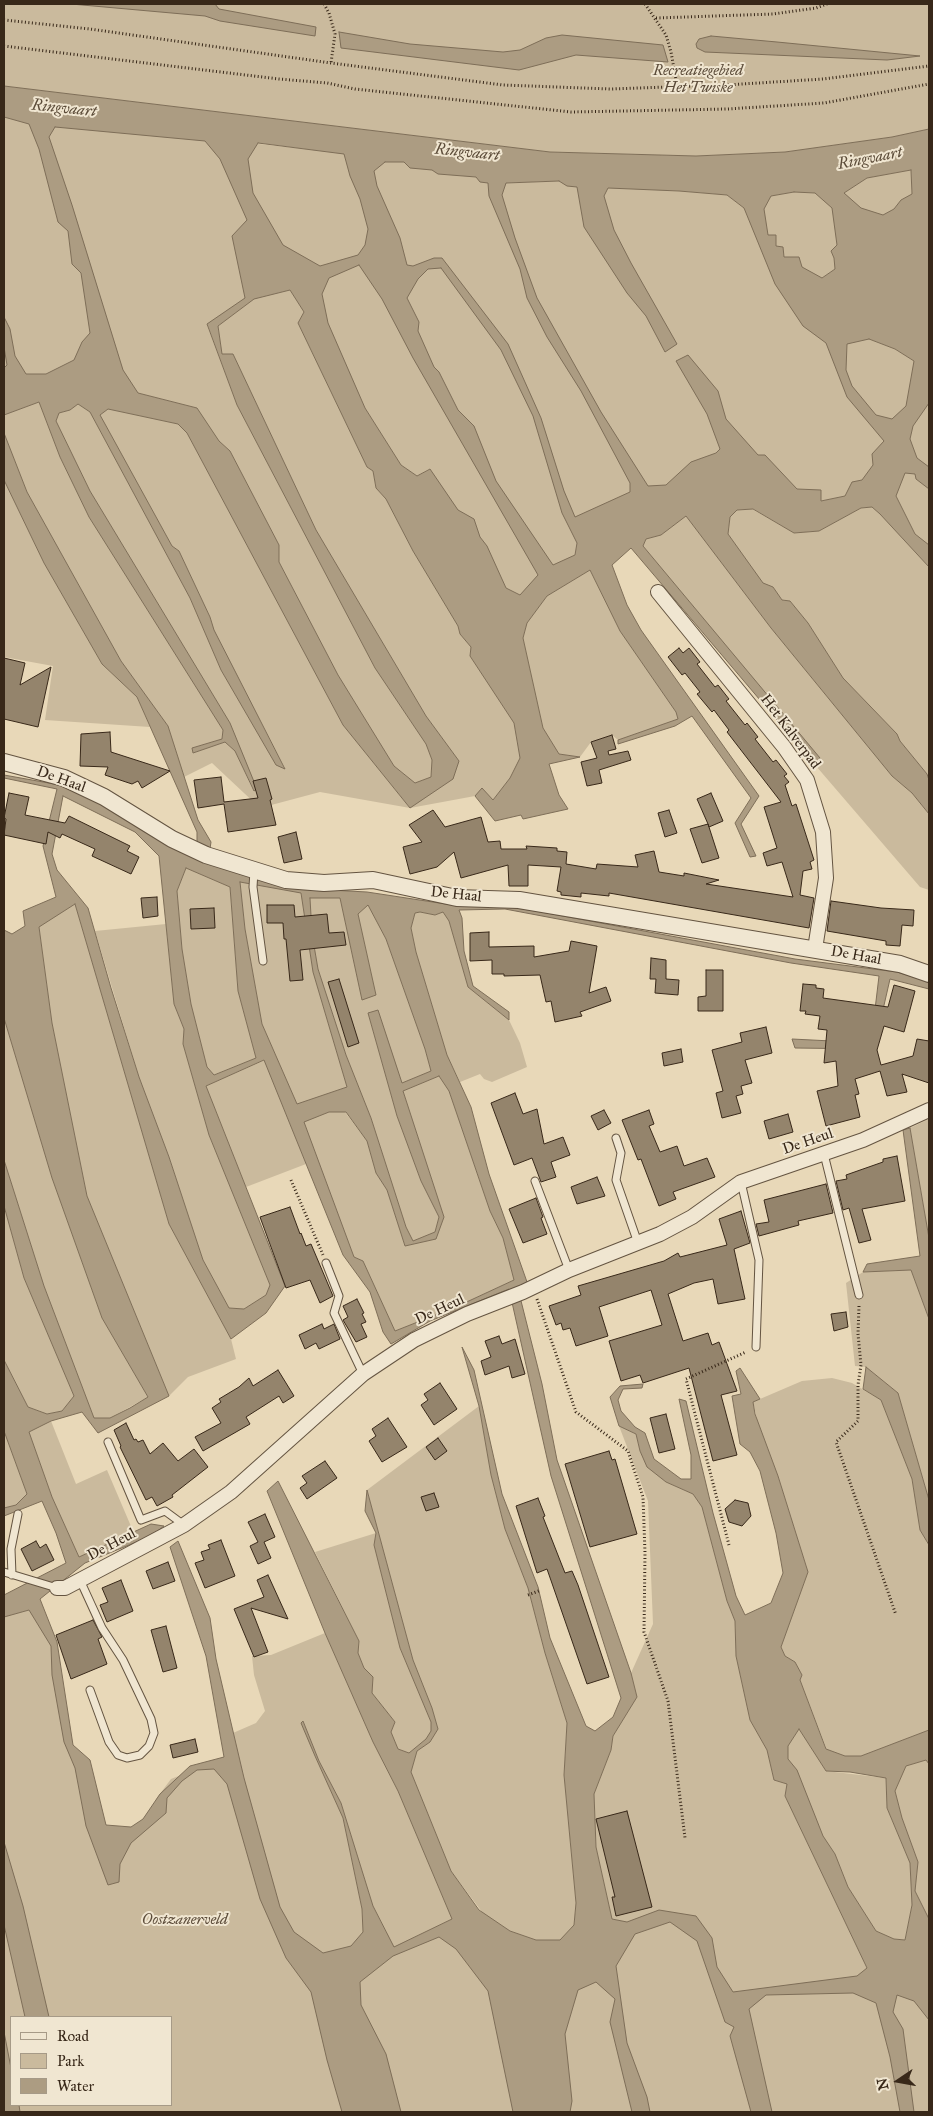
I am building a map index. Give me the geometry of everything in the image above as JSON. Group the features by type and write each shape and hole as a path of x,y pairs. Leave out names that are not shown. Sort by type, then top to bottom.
{"street":[{"name":"Het Kalverpad","path":"658,592 784,747 806,780 823,832 826,878 815,949"},
{"name":"De Haal","path":"4,762 64,778 104,796 172,839 206,855 253,872 286,880 324,883 373,880 457,898 519,900 900,964 929,974"},
{"name":"De Heul","path":"57,1588 65,1588 184,1525 231,1492 363,1374 414,1340 467,1314 528,1290 569,1270 660,1234 692,1217 741,1182 863,1140 929,1110"}],"lane":[{"path":"253,872 252,887 264,961"},
{"path":"616,1138 621,1153 616,1180 638,1243"},
{"path":"824,1154 859,1295"},
{"path":"535,1181 569,1270"},
{"path":"741,1182 759,1260 756,1348"},
{"path":"326,1262 339,1296 334,1313 363,1374"},
{"path":"108,1442 141,1520 164,1511 184,1525"},
{"path":"12,1575 11,1549 18,1514"},
{"name":"De Heul","path":"4,1572 57,1588"},
{"path":"80,1580 102,1628 123,1660 151,1719 154,1733 149,1746 140,1755 127,1758 118,1755 109,1742 90,1690"}],"path":[{"path":"324,4 329,13 335,34 331,63"},
{"path":"645,4 666,35 677,85"},
{"path":"656,18 773,14 816,8 827,4"},
{"path":"4,20 90,29 331,63 503,84 610,88 726,85 823,79 929,66"},
{"path":"4,46 327,83 355,89 571,112 727,109 824,103 929,84"},
{"path":"291,1180 326,1262"},
{"path":"528,1290 576,1412 628,1451 643,1497 646,1553 644,1632 668,1701 685,1838"},
{"path":"859,1295 858,1334 861,1365 858,1385 858,1421 836,1442 896,1615"},
{"path":"729,1545 686,1379 756,1348"},
{"path":"528,1595 541,1590"}],"green space":[{"name":"Recreatiegebied Het Twiske","path":"4,4 929,4 929,129 892,137 785,152 696,156 550,152 4,86"},
{"path":"4,117 344,153 404,162 506,183 559,181 727,195 744,208 771,196 794,192 844,193 867,178 911,170 912,195 837,246 835,269 822,278 869,339 895,349 929,368 929,549 915,534 896,496 845,496 821,501 716,453 577,543 575,555 520,595 506,588 429,469 417,476 401,465 365,408 283,246 255,298 290,290 304,312 298,323 367,467 373,471 376,488 386,499 413,551 458,626 460,634 471,647 470,656 514,723 521,758 510,778 493,800 482,789 475,796 410,808 459,761 426,716 316,530 233,354 222,355 218,326 250,302 207,325 237,405 375,668 426,744 432,760 431,777 415,783 394,766 338,675 279,562 279,545 230,451 219,441 197,408 138,393 74,360 46,374 4,379"},
{"path":"39,402 60,457 89,517 223,730 222,739 192,748 193,753 225,742 235,751 253,790 230,723 90,491 56,421 59,413 70,410 78,404 90,412 190,598 221,670 276,765 285,768 213,630 210,617 179,551 172,546 100,415 108,409 178,424 187,433 343,725 410,808 320,792 260,808 212,763 184,777 168,726 121,661 27,492 4,433 4,415"},
{"path":"4,480 44,563 102,664 137,697 150,727 45,720 53,666 4,657"},
{"path":"872,507 880,513 929,567 929,780 927,774 900,741 897,734 843,678 808,623 790,601 782,600 773,587 763,584 728,534 730,517 737,510 752,509 794,533 819,531 861,508"},
{"path":"686,516 771,628 892,776 912,793 929,814 929,890 920,887 816,766 819,758 643,546 646,539 661,535"},
{"path":"590,570 620,631 676,712 678,719 618,740 612,735 591,742 580,757 559,754 543,728 523,638 527,623 547,596"},
{"path":"186,868 230,887 238,991 256,1058 213,1075 207,1067 191,1004 182,949 177,891"},
{"path":"240,882 301,892 313,972 347,1087 297,1105 262,1024 245,929"},
{"path":"310,897 340,898 362,999 376,995 358,914 368,904 386,939 425,1049 431,1071 402,1083 390,1053 368,1013 397,1116 421,1181 439,1217 435,1232 413,1242 406,1227 371,1118 346,1055 318,969 312,934"},
{"path":"75,904 169,1224 231,1339 236,1359 188,1377 169,1396 87,1196 52,1023 39,926"},
{"path":"443,912 449,921 468,987 509,1020 520,1043 527,1067 492,1082 484,1079 480,1074 460,1082 447,1055 416,952 411,928 415,913 435,915"},
{"path":"166,924 174,1004 184,1029 183,1044 209,1135 270,1285 266,1295 244,1309 229,1308 203,1260 169,1157 139,1077 95,931"},
{"path":"4,1018 52,1178 102,1318 148,1397 110,1418 94,1418 44,1286 4,1160"},
{"path":"265,1060 306,1164 246,1187 206,1086"},
{"path":"439,1076 449,1091 490,1211 503,1238 514,1280 458,1306 395,1331 363,1261 354,1257 303,1121 329,1112 345,1112 367,1141 376,1173 387,1190 405,1246 435,1239 444,1217 403,1091"},
{"path":"929,1119 929,1238 910,1128"},
{"path":"4,1206 24,1278 74,1396 62,1411 47,1414 28,1407 4,1360"},
{"path":"911,1270 929,1319 929,1500 898,1393 866,1367 855,1366 846,1283 863,1272"},
{"path":"832,1378 852,1383 881,1400 912,1479 920,1530 929,1545 929,1730 861,1756 845,1756 827,1750 800,1680 802,1675 795,1662 785,1656 781,1646 808,1572 778,1476 758,1424 753,1402 802,1381"},
{"name":"Oostzanerveld","path":"479,1406 491,1475 505,1529 528,1588 545,1653 567,1723 564,1775 576,1904 574,1925 561,1940 536,1940 510,1931 484,1914 495,1927 541,1949 617,1920 612,1919 596,1847 594,1794 611,1750 613,1736 637,1697 631,1673 653,1624 648,1501 619,1426 636,1434 640,1451 666,1482 693,1494 702,1507 727,1601 735,1621 736,1656 750,1720 767,1750 774,1780 787,1784 785,1796 867,1968 929,1950 929,2112 4,2112 4,1617 29,1610 42,1619 52,1646 91,1834 132,1836 151,1815 156,1799 171,1779 211,1763 245,1784 233,1733 256,1723 265,1711 254,1675 252,1656 271,1655 325,1633 373,1742 398,1791 452,1919 397,1946 482,1912 451,1871 411,1772 417,1751 430,1742 438,1729 432,1708 413,1660 367,1490","holes":["303,1721 319,1761 341,1803 373,1906 387,1933 361,1935 363,1932 362,1909 343,1818 315,1756 302,1723"]},
{"path":"51,1421 76,1484 107,1470 133,1531 79,1557 52,1497 29,1432"},
{"path":"4,1431 27,1494 16,1505 4,1508"},
{"path":"376,1533 374,1545 400,1648 431,1722 431,1731 426,1739 409,1753 398,1749 391,1732 395,1722 372,1693 373,1677 364,1668 358,1653 359,1641 315,1552"},
{"path":"799,1729 826,1771 886,1778 887,1808 910,1863 912,1905 905,1940 894,1939 876,1931 848,1887 835,1854 823,1836 788,1759 788,1746"},
{"path":"926,1760 929,1764 929,1919 915,1891 918,1862 902,1818 895,1791 906,1766"}],"water":[{"path":"71,4 215,4 219,9 316,27 315,36 220,21 205,16"},
{"path":"339,32 410,44 503,52 520,50 546,38 562,35 663,45 668,62 576,55 519,70 341,48"},
{"path":"711,36 920,56 887,60 705,52 697,48 696,44 699,39"},
{"name":"Ringvaart","path":"4,86 550,152 696,156 785,152 892,137 929,129 929,403 913,426 910,439 917,458 929,467 929,489 916,479 915,474 905,473 896,496 915,534 929,545 929,567 872,507 861,508 819,531 794,533 753,509 737,510 730,517 728,534 763,583 773,587 782,600 790,601 808,623 843,678 897,734 900,741 927,774 929,780 929,814 912,793 892,776 771,628 686,516 661,535 646,539 643,546 820,758 816,766 631,548 612,565 627,605 641,630 759,796 741,824 756,856 750,857 735,823 751,798 692,716 675,726 618,744 618,740 678,719 676,712 620,631 590,570 547,596 527,623 523,638 543,728 559,754 580,757 549,764 559,795 568,809 523,819 521,815 495,821 475,796 482,788 493,800 510,778 520,758 514,723 470,656 471,647 460,634 458,626 413,551 386,499 376,488 373,471 367,467 298,323 304,312 290,290 254,299 218,326 222,354 233,354 316,530 426,716 459,761 453,779 410,808 343,725 187,433 178,424 108,409 100,415 172,546 179,551 210,617 214,630 285,769 276,765 221,670 190,598 90,412 78,404 70,410 59,413 56,421 90,491 230,723 257,789 254,791 235,751 225,742 193,753 192,748 222,739 223,730 89,517 60,457 39,402 4,415 4,368 7,365 4,347 4,317 10,329 15,356 26,374 46,374 74,360 82,342 90,333 81,273 72,264 68,231 58,222 39,149 29,124 4,117","holes":["55,127 205,141 220,159 247,220 232,236 245,298 207,324 237,405 375,668 426,744 432,760 431,777 415,783 394,766 338,675 279,562 279,545 230,451 219,441 197,408 138,393 123,370 49,137","258,143 344,154 350,176 360,199 368,229 365,245 358,255 320,266 283,245 253,193 248,159","385,162 404,162 410,168 432,170 438,174 476,177 480,182 488,183 489,196 520,269 527,298 547,337 581,391 630,483 630,492 575,517 564,491 541,418 508,344 442,258 434,258 413,266 407,265 400,238 377,186 374,171","911,170 912,194 901,200 894,209 883,215 861,208 844,193 867,178","559,181 567,186 577,187 584,227 627,293 646,316 665,352 677,344 614,230 604,196 608,188 727,195 744,208 775,284 803,326 826,343 847,397 884,441 872,454 873,465 862,480 852,482 845,496 821,501 821,490 797,489 765,455 758,455 726,419 718,391 688,355 676,361 707,414 720,449 716,453 691,462 666,485 648,486 601,412 537,298 515,238 502,195 506,183","794,192 815,193 832,208 837,245 831,251 835,269 822,278 802,267 799,257 784,257 783,247 776,246 776,235 768,235 764,209 771,196","359,265 382,299 413,358 538,575 520,595 506,588 487,546 480,537 474,519 458,510 430,469 417,476 401,465 365,408 328,323 322,294 329,278","441,268 501,350 533,416 562,513 577,543 575,555 553,565 496,481 474,426 458,410 439,372 434,367 418,331 419,322 407,298 418,279 428,269","869,339 895,349 914,361 906,406 892,419 876,415 852,386 846,370 847,344"]},
{"path":"4,433 27,492 121,661 168,726 198,820 211,842 208,862 292,888 367,892 459,906 495,905 536,911 795,959 897,972 929,982 929,989 890,979 874,1049 795,1048 792,1039 871,1043 879,976 791,963 505,909 459,910 462,918 464,951 473,986 509,1012 509,1020 468,987 449,921 443,912 435,915 415,913 411,928 416,952 447,1055 471,1107 489,1174 527,1282 518,1289 542,1384 557,1460 631,1673 637,1697 613,1736 611,1750 594,1794 596,1847 612,1919 627,1922 659,1910 696,1916 712,1938 717,1967 733,1992 857,1976 867,1968 785,1796 787,1784 774,1780 767,1750 750,1720 736,1656 735,1621 727,1601 702,1507 693,1494 666,1482 647,1467 640,1451 636,1434 619,1426 610,1397 620,1386 643,1384 642,1388 623,1389 618,1400 621,1411 635,1427 645,1433 654,1459 681,1479 691,1479 691,1455 679,1399 686,1401 713,1513 736,1596 745,1615 771,1603 783,1573 776,1533 760,1471 750,1452 740,1444 732,1396 741,1394 736,1371 740,1368 760,1399 753,1402 755,1414 778,1476 808,1572 781,1647 785,1656 795,1662 802,1675 800,1680 826,1749 845,1756 861,1756 929,1730 929,1764 926,1760 906,1766 895,1791 902,1818 918,1862 915,1891 929,1919 929,2020 914,2001 897,1995 893,2012 903,2029 914,2112 900,2112 890,2057 876,2003 853,1993 766,1995 749,2009 772,2112 751,2112 730,2036 734,2027 725,2022 697,1941 670,1922 635,1934 616,1966 627,2043 647,2097 650,2112 632,2112 610,2022 615,1999 596,1982 578,1990 565,2034 572,2101 570,2112 513,2112 488,1991 456,1949 439,1937 393,1956 360,1982 361,2005 386,2054 401,2112 342,2112 327,2060 311,1992 286,1958 260,1899 227,1784 214,1769 197,1770 182,1781 167,1798 166,1813 131,1843 120,1864 119,1882 108,1885 86,1826 75,1768 64,1742 52,1675 51,1646 29,1610 4,1617 4,1595 66,1563 56,1533 42,1501 4,1516 4,1508 16,1505 27,1494 4,1431 4,1360 28,1407 47,1414 62,1411 74,1396 24,1278 4,1206 4,1160 44,1286 94,1418 110,1418 148,1397 102,1318 52,1178 4,1018 4,930 12,934 25,926 23,911 56,897 43,846 57,789 4,778 4,775 60,785 100,803 180,852 197,855 197,832 137,697 102,664 44,563 4,480","holes":["63,796 135,832 159,856 174,1004 184,1029 183,1044 209,1135 270,1285 266,1295 244,1309 229,1308 203,1260 169,1157 139,1077 88,908 57,870 52,854","186,868 230,887 238,991 256,1058 214,1075 207,1067 191,1004 182,949 177,891","240,882 301,893 313,972 347,1087 297,1104 262,1024 245,929","310,898 340,898 362,1000 376,995 358,914 368,905 386,939 431,1071 402,1083 378,1010 368,1013 397,1116 421,1181 439,1217 435,1232 413,1241 406,1227 371,1118 346,1055 318,969 312,934","75,904 169,1224 231,1339 266,1313 285,1286 206,1086 264,1060 343,1255 370,1292 383,1332 391,1344 430,1321 509,1289 551,1476 621,1698 613,1717 595,1731 586,1726 550,1638 538,1587 502,1494 474,1370 462,1347 479,1406 491,1475 505,1529 528,1588 545,1653 567,1723 564,1775 576,1903 574,1925 560,1940 536,1940 510,1931 479,1910 451,1871 411,1772 417,1751 430,1742 438,1729 432,1708 413,1660 367,1490 365,1511 376,1533 374,1545 400,1648 431,1722 431,1731 426,1739 409,1753 398,1749 391,1732 395,1722 372,1693 373,1677 364,1668 358,1653 359,1641 278,1481 267,1491 325,1633 373,1742 398,1791 452,1919 394,1947 373,1906 341,1803 319,1761 303,1721 301,1723 343,1818 362,1909 363,1932 351,1946 323,1953 294,1932 280,1907 244,1778 216,1659 210,1618 178,1541 170,1547 206,1656 224,1757 190,1766 160,1794 143,1819 131,1827 106,1825 90,1760 73,1745 57,1642 40,1599 85,1563 151,1536 164,1526 151,1524 79,1557 52,1497 29,1432 51,1421 82,1412 98,1433 169,1396 87,1196 52,1023 39,927","439,1076 449,1091 490,1211 503,1238 514,1280 458,1306 395,1331 363,1261 354,1257 304,1122 329,1112 346,1112 367,1141 376,1173 387,1190 405,1246 436,1239 444,1217 403,1091","799,1729 826,1771 850,1772 886,1778 887,1808 910,1863 912,1905 905,1940 894,1939 876,1931 848,1887 835,1854 823,1836 797,1770 788,1759 788,1746"]},
{"path":"910,1128 929,1238 929,1319 911,1270 863,1272 867,1264 920,1256 903,1130"},
{"path":"866,1367 898,1393 929,1500 929,1545 920,1530 912,1479 881,1400 863,1389"},
{"path":"4,1842 23,1906 49,2016 25,2016 4,1925"},
{"path":"4,2032 10,2063 10,2106 19,2106 20,2112 4,2112"}],"building":[{"path":"679,648 683,653 689,648 700,662 697,664 715,687 718,685 729,699 726,701 745,725 747,723 758,737 755,739 773,762 776,760 787,774 784,776 789,782 785,785 792,806 796,804 814,860 810,862 812,869 803,871 800,895 814,898 809,928 609,893 609,896 581,893 581,897 561,895 561,892 557,891 561,867 528,865 528,886 509,886 508,865 461,878 454,852 437,867 410,874 403,847 422,842 409,825 433,810 445,827 481,817 488,842 500,841 501,849 527,849 526,846 557,848 557,851 567,852 566,864 596,869 597,864 638,867 635,855 654,851 659,872 684,876 684,873 719,880 706,884 793,897 782,862 767,866 763,853 777,848 764,807 781,802 727,732 729,730 714,710 712,712 697,694 700,692 685,673 682,675 668,657"},
{"path":"4,658 25,663 20,685 51,667 38,727 4,719"},
{"path":"110,732 111,752 170,771 142,788 138,781 132,784 105,775 108,767 80,766 81,734"},
{"path":"612,735 616,749 608,751 609,755 628,751 631,760 599,770 602,783 587,786 581,762 597,758 591,742"},
{"path":"221,777 224,802 258,798 253,781 266,778 276,825 228,832 224,804 198,808 194,780"},
{"path":"9,793 29,797 25,815 65,823 69,816 130,846 127,851 139,857 131,874 92,856 95,849 62,834 60,838 48,832 46,844 4,835 6,819 4,818"},
{"path":"711,793 723,821 709,827 697,799"},
{"path":"669,810 677,833 665,837 658,813"},
{"path":"708,824 719,858 702,863 690,829"},
{"path":"296,832 302,859 284,863 278,837"},
{"path":"157,897 158,916 143,918 141,898"},
{"path":"831,901 881,908 914,910 913,926 902,925 900,946 886,945 886,941 827,931"},
{"path":"267,905 294,905 295,917 327,914 329,933 344,932 346,945 300,950 303,980 290,981 283,923 267,923"},
{"path":"214,908 215,928 191,929 190,909"},
{"path":"489,932 489,947 534,946 534,957 569,951 571,941 597,946 589,993 606,987 611,1001 580,1012 582,1016 555,1022 551,1001 546,1002 540,975 504,976 504,974 492,974 492,960 470,961 470,933"},
{"path":"651,958 666,960 666,979 679,980 678,995 655,993 656,979 650,979"},
{"path":"706,970 723,970 723,1011 698,1011 698,997 706,996"},
{"path":"339,979 359,1043 348,1047 328,982"},
{"path":"803,984 816,985 816,988 824,989 823,998 888,1007 894,985 915,991 904,1032 884,1026 877,1050 881,1065 913,1056 917,1039 929,1041 929,1083 902,1074 907,1092 887,1096 880,1071 855,1079 859,1094 855,1095 860,1117 826,1126 817,1091 838,1086 836,1061 824,1063 827,1030 818,1029 820,1016 805,1014 806,1011 800,1011"},
{"path":"766,1027 772,1053 745,1060 752,1083 741,1086 743,1094 736,1096 741,1113 722,1118 716,1093 723,1091 712,1050 742,1042 740,1033"},
{"path":"681,1049 683,1062 664,1066 662,1053"},
{"path":"515,1093 523,1114 537,1109 544,1144 563,1137 570,1155 551,1162 556,1177 541,1182 532,1158 514,1165 491,1103"},
{"path":"604,1110 611,1123 598,1130 591,1116"},
{"path":"649,1110 654,1124 649,1126 660,1152 677,1146 684,1166 707,1158 715,1177 673,1192 676,1199 659,1206 641,1159 638,1160 622,1120"},
{"path":"788,1114 793,1132 769,1139 764,1121"},
{"path":"897,1156 905,1201 862,1209 871,1240 859,1243 849,1208 843,1210 836,1181 847,1179 846,1175 883,1162 883,1159"},
{"path":"597,1177 605,1196 577,1204 571,1187"},
{"path":"826,1184 833,1213 798,1221 799,1225 759,1236 756,1224 769,1222 764,1200"},
{"path":"536,1198 547,1234 523,1243 509,1209"},
{"path":"290,1207 306,1246 311,1244 333,1296 320,1303 310,1280 286,1288 260,1217"},
{"path":"741,1211 750,1243 734,1249 745,1299 718,1304 713,1279 694,1283 668,1294 683,1341 708,1333 712,1345 719,1342 737,1391 721,1395 737,1455 713,1461 689,1368 643,1383 640,1375 621,1381 609,1341 662,1325 651,1290 599,1307 608,1336 576,1346 570,1328 563,1330 561,1323 556,1325 549,1306 581,1295 578,1286 664,1261 678,1253 680,1257 727,1245 719,1219"},
{"path":"357,1299 364,1313 362,1314 366,1322 361,1324 367,1337 356,1342 343,1320 348,1317 343,1306"},
{"path":"846,1312 848,1327 834,1331 831,1314"},
{"path":"322,1324 324,1329 334,1324 340,1339 319,1349 316,1343 305,1349 299,1335"},
{"path":"499,1336 502,1344 515,1339 525,1374 512,1378 509,1366 485,1375 481,1361 491,1357 485,1341"},
{"path":"278,1370 294,1396 283,1403 279,1396 246,1417 250,1424 203,1451 195,1437 221,1423 212,1408 221,1402 219,1399 239,1387 249,1378 253,1386"},
{"path":"440,1383 457,1409 434,1425 421,1405 428,1400 424,1394"},
{"path":"666,1414 675,1449 659,1453 650,1418"},
{"path":"388,1418 407,1447 382,1462 369,1441 376,1436 372,1429"},
{"path":"126,1423 134,1440 136,1439 138,1442 143,1440 150,1454 163,1443 178,1461 194,1449 208,1467 172,1495 173,1497 157,1506 152,1497 146,1500 120,1447 114,1430"},
{"path":"438,1438 447,1451 435,1460 426,1447"},
{"path":"609,1451 612,1460 615,1459 637,1534 590,1547 565,1464"},
{"path":"325,1461 337,1478 307,1499 300,1488 307,1483 302,1476"},
{"path":"434,1493 439,1507 426,1511 421,1497"},
{"path":"538,1498 545,1516 543,1517 565,1573 572,1571 578,1585 609,1677 587,1684 547,1569 537,1573 516,1506"},
{"path":"735,1500 748,1503 751,1516 742,1526 729,1522 725,1509"},
{"path":"265,1514 275,1537 264,1542 271,1558 258,1564 250,1546 258,1542 248,1522"},
{"path":"221,1540 235,1576 205,1588 195,1563 204,1560 201,1552 210,1549 208,1545"},
{"path":"36,1541 40,1548 46,1544 54,1560 32,1571 21,1549"},
{"path":"168,1562 175,1581 153,1589 146,1571"},
{"path":"268,1575 288,1619 251,1608 268,1652 254,1657 234,1609 264,1597 257,1580"},
{"path":"121,1580 133,1611 107,1622 100,1605 108,1602 102,1588"},
{"path":"93,1620 102,1637 98,1639 107,1664 71,1679 56,1635"},
{"path":"166,1626 177,1668 163,1672 151,1630"},
{"path":"195,1739 198,1752 173,1758 170,1745"},
{"path":"627,1811 652,1907 616,1916 612,1897 615,1897 596,1819"}]}
